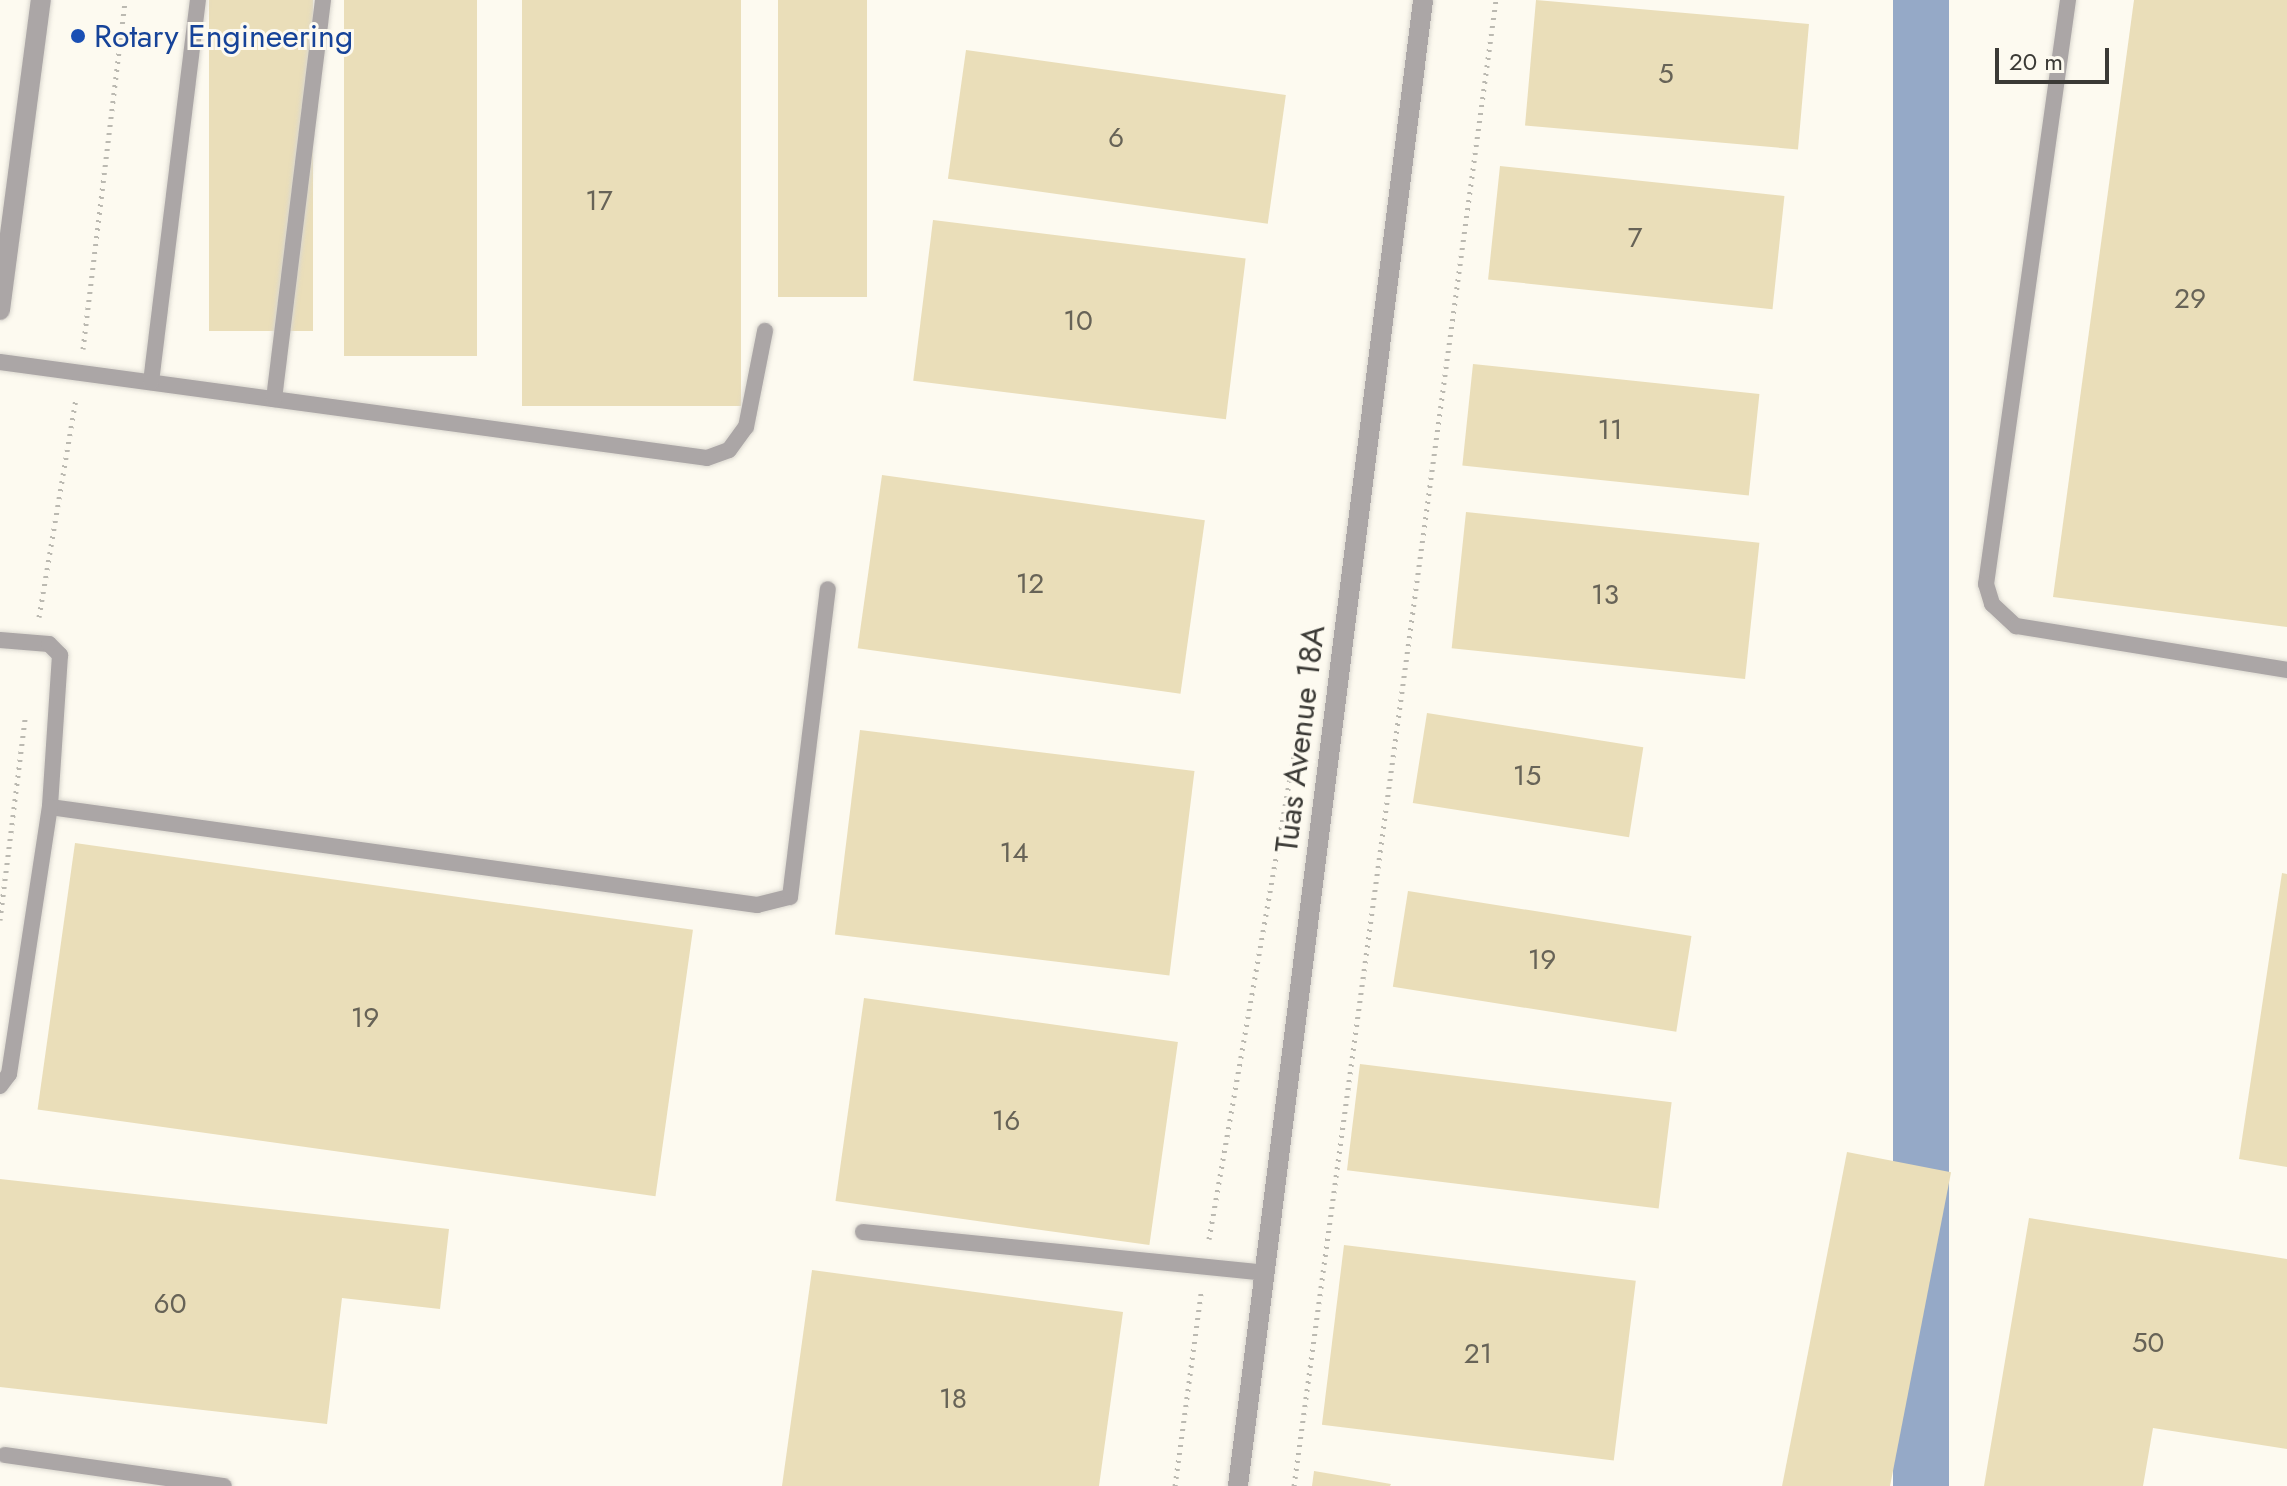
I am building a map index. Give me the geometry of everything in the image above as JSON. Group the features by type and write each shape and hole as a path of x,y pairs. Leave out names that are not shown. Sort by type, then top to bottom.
{"street":[{"path":"0,310 41,0"},
{"name":"Tuas Avenue 18A","path":"1238,1486 1423,0"}],"lane":[{"path":"151,382 198,0"},
{"path":"274,399 323,0"},
{"path":"2068,0 1986,584 1992,604 2016,626 2287,670"},
{"path":"0,362 707,458 729,450 746,427 765,331"},
{"path":"50,807 778,904 790,897 828,589"},
{"path":"0,640 35,643 60,655 50,807 9,1074 0,1086"},
{"path":"863,1232 1264,1273"},
{"path":"5,1455 224,1486"}],"path":[{"path":"35,643 80,373 125,0"},
{"path":"1294,1486 1496,0"},
{"path":"0,920 27,704"},
{"path":"1175,1486 1204,1269 1302,709"}],"water":[{"path":"1893,0 1949,0 1949,1486 1893,1486"}],"building":[{"path":"209,0 313,0 313,331 209,331"},
{"path":"344,0 477,0 477,356 344,356"},
{"path":"522,0 741,0 741,406 522,406"},
{"path":"778,0 867,0 867,297 778,297"},
{"path":"1536,0 1809,24 1798,149 1525,126"},
{"path":"2134,0 2287,0 2287,627 2053,597"},
{"path":"966,50 1286,95 1268,224 948,179"},
{"path":"1500,166 1784,196 1773,309 1488,279"},
{"path":"933,220 1246,258 1226,419 913,381"},
{"path":"1473,364 1759,394 1749,496 1462,465"},
{"path":"882,475 1205,520 1180,694 858,648"},
{"path":"1466,512 1759,543 1745,679 1452,648"},
{"path":"1427,713 1643,747 1629,837 1413,803"},
{"path":"860,730 1194,771 1169,976 835,934"},
{"path":"75,843 693,930 655,1196 38,1109"},
{"path":"2282,873 2287,874 2287,1167 2239,1159"},
{"path":"1408,891 1691,936 1676,1032 1393,987"},
{"path":"864,998 1178,1042 1149,1245 835,1201"},
{"path":"1360,1064 1672,1102 1659,1208 1347,1170"},
{"path":"1847,1152 1951,1172 1890,1486 1782,1486"},
{"path":"0,1179 449,1229 440,1309 342,1298 327,1424 0,1387"},
{"path":"2029,1218 2287,1259 2287,1449 2153,1428 2143,1486 1984,1486"},
{"path":"1344,1245 1636,1281 1614,1460 1322,1425"},
{"path":"812,1270 1123,1312 1099,1486 782,1486"},
{"path":"1314,1471 1391,1484 1312,1486"}],"place":[{"name":"Rotary Engineering","path":"78,36"}]}
